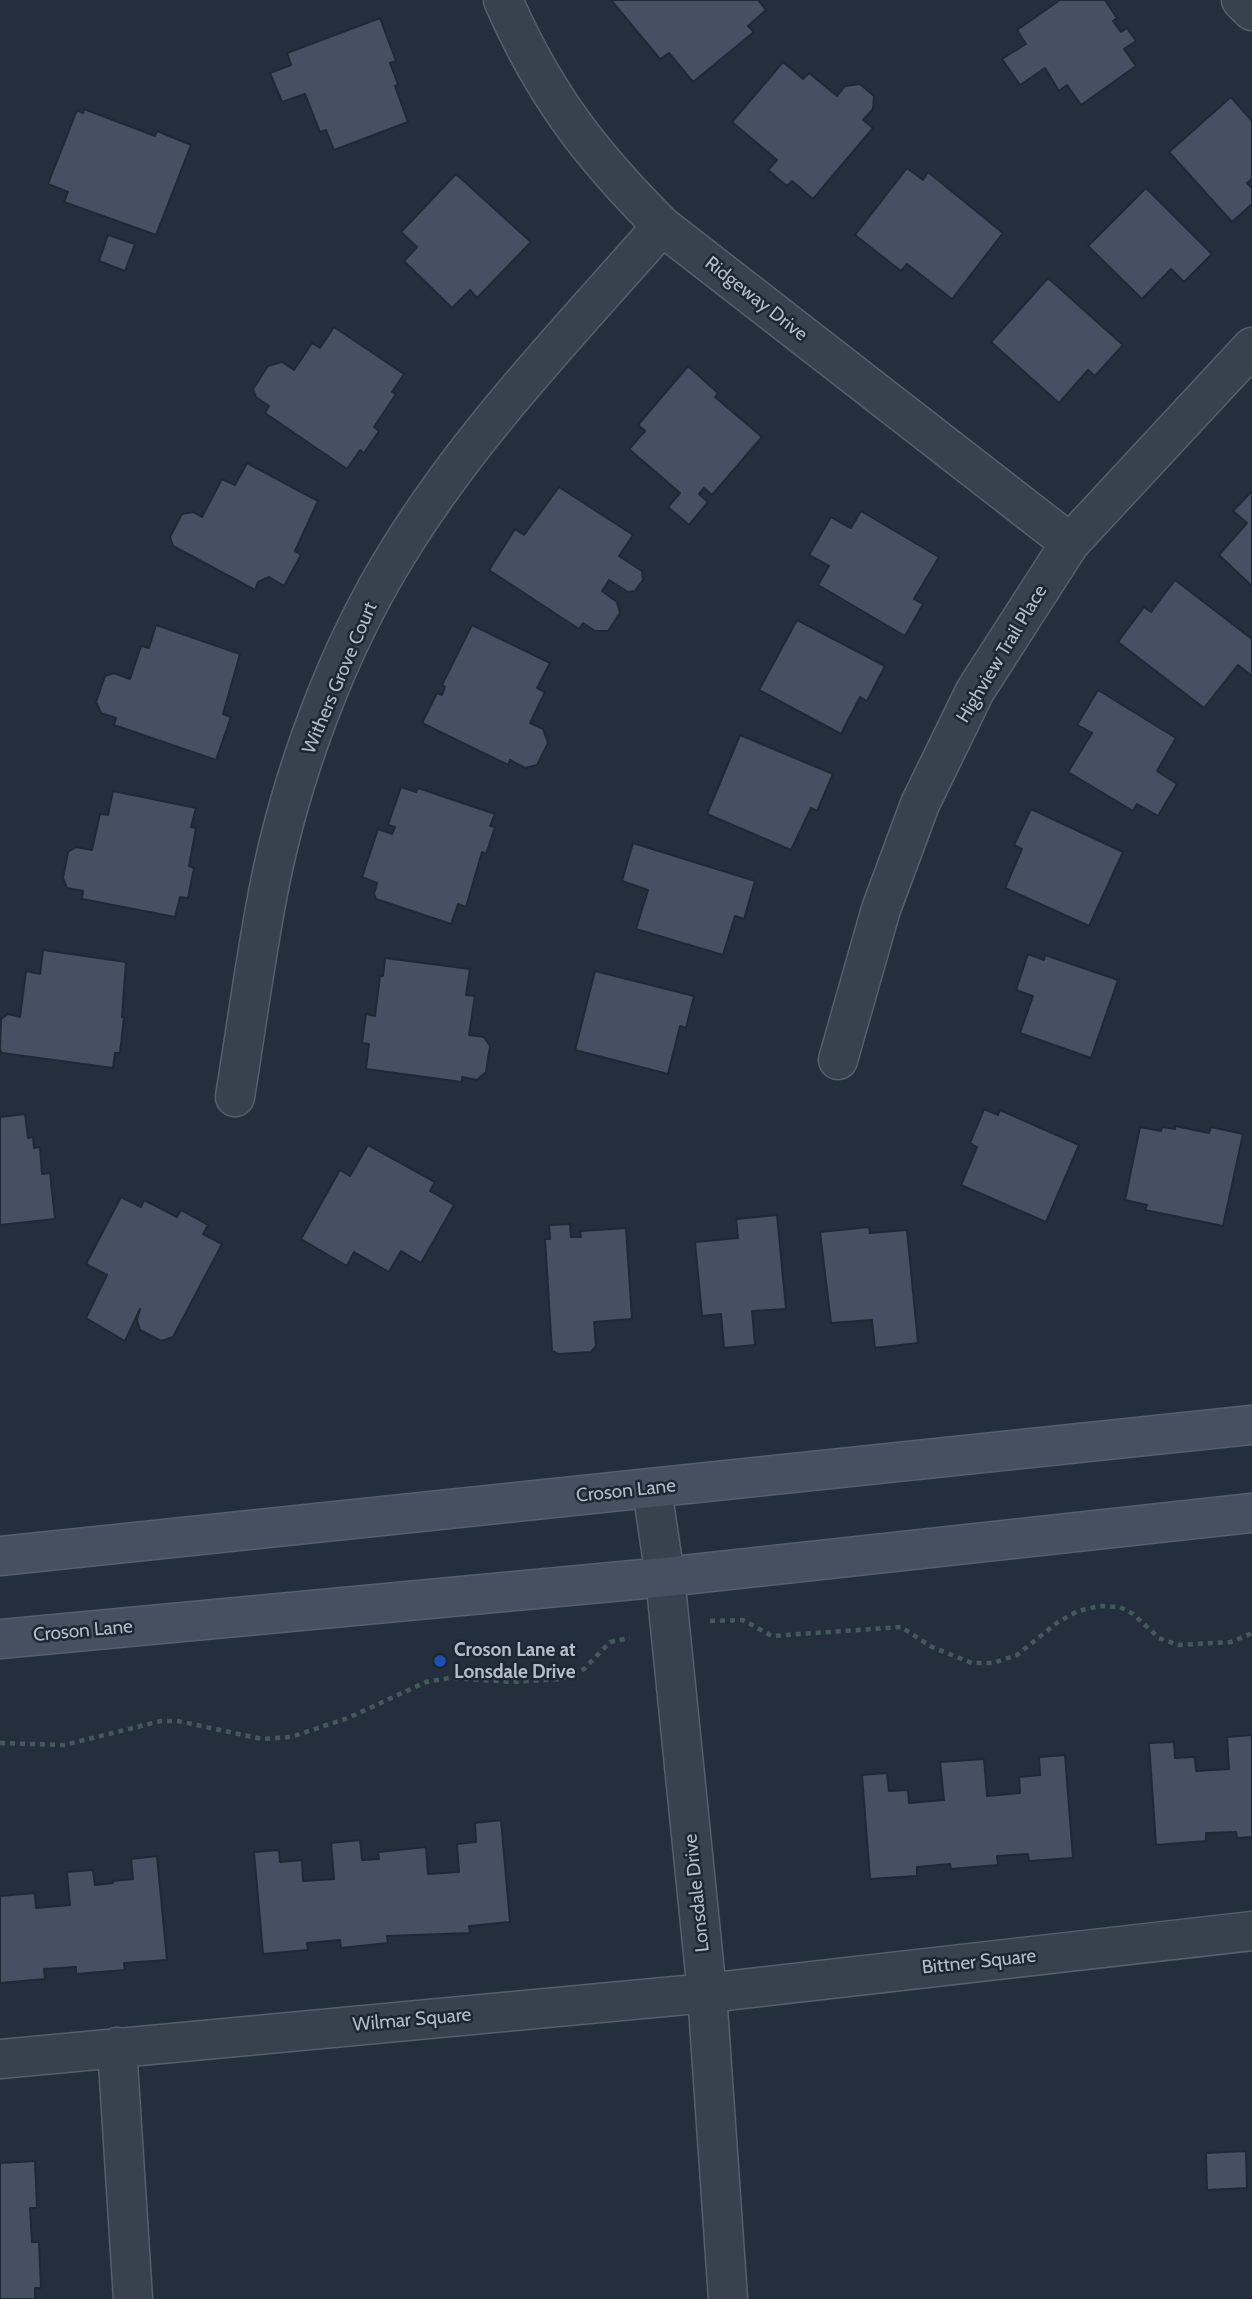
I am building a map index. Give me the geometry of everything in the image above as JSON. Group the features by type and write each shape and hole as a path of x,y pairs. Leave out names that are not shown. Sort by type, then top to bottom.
{"main road":[{"name":"Croson Lane","path":"0,1556 1252,1425"},
{"name":"Croson Lane","path":"0,1639 665,1577 1252,1513"}],"street":[{"name":"Ridgeway Drive","path":"503,0 525,50 564,116 611,175 662,226 1070,543"},
{"path":"1241,0 1252,11"},
{"name":"Withers Grove Court","path":"235,1097 268,892 290,803 324,705 355,632 399,550 472,444 662,226"},
{"name":"Highview Trail Place","path":"838,1060 881,909 920,804 975,691 1070,543 1252,347"},
{"name":"Lonsdale Drive","path":"652,1489 665,1577 707,1993 728,2299"},
{"name":"Bittner Square","path":"707,1993 1252,1931"},
{"name":"Wilmar Square","path":"0,2059 707,1993"},
{"path":"117,2047 133,2299"}],"building":[{"path":"611,0 758,0 766,10 748,26 754,32 693,82 669,53 660,59"},
{"path":"1060,0 1105,0 1117,18 1113,21 1121,32 1127,28 1136,41 1124,49 1136,66 1081,105 1067,85 1059,91 1045,68 1020,85 1002,59 1026,44 1017,30"},
{"path":"380,18 396,61 390,63 408,122 334,150 326,130 320,132 305,94 282,102 270,73 291,65 287,53"},
{"path":"783,62 803,79 809,73 837,96 845,86 860,84 874,96 873,109 863,120 873,128 813,199 792,181 787,186 768,170 777,160 732,122"},
{"path":"1231,97 1252,121 1252,179 1247,183 1252,188 1252,204 1232,222 1169,152"},
{"path":"84,109 155,136 157,131 191,145 156,235 64,202 68,192 48,184 77,110 83,113"},
{"path":"907,168 923,180 928,172 1003,233 952,299 907,264 901,271 855,235"},
{"path":"456,174 531,242 477,298 470,290 452,308 404,261 417,247 401,232"},
{"path":"1146,188 1212,254 1184,282 1171,269 1142,299 1088,246"},
{"path":"108,235 135,244 125,271 99,261"},
{"path":"1048,278 1123,345 1095,376 1088,370 1059,403 991,342"},
{"path":"334,327 404,374 392,392 396,394 374,427 379,431 364,453 360,450 347,469 265,413 269,406 256,397 253,389 268,366 282,362 294,370 312,343 320,348"},
{"path":"688,366 718,393 715,397 762,437 712,495 704,488 699,494 708,502 689,525 668,507 680,493 629,449 645,431 638,425"},
{"path":"247,463 318,501 295,551 301,555 284,586 269,577 258,582 255,590 173,546 170,537 182,514 193,512 202,517 222,479 235,485"},
{"path":"559,487 633,535 619,556 642,571 643,580 635,591 628,592 609,580 602,591 617,602 620,613 608,631 595,631 583,623 579,629 489,570 515,529 524,535"},
{"path":"1252,491 1252,586 1219,555 1247,523 1233,511"},
{"path":"861,511 939,557 914,599 923,604 905,636 818,585 829,566 809,555 831,517 851,528"},
{"path":"1175,580 1252,639 1252,676 1238,665 1204,708 1118,642 1144,607 1151,612"},
{"path":"797,620 885,666 867,701 860,697 841,734 759,690"},
{"path":"156,625 240,654 223,714 231,717 216,760 114,725 116,718 101,713 96,702 105,676 114,673 130,679 141,646 149,648"},
{"path":"472,625 550,663 537,688 545,692 530,723 543,729 548,743 537,765 525,768 510,760 508,765 422,723 437,693 442,695 445,687 442,685"},
{"path":"1098,690 1176,738 1157,771 1177,784 1158,816 1137,804 1133,811 1068,772 1092,733 1077,725"},
{"path":"740,735 833,774 817,811 811,808 791,850 707,814"},
{"path":"401,787 416,792 418,788 495,814 490,826 495,827 486,854 482,852 466,907 458,904 451,924 376,899 374,894 377,883 362,877 378,829 392,834 395,827 388,825"},
{"path":"113,791 196,808 191,827 196,828 189,866 194,868 188,898 180,897 175,917 82,899 83,891 67,888 63,878 68,852 76,847 92,850 100,814 108,815"},
{"path":"1031,809 1123,852 1089,926 1005,888 1022,849 1014,845"},
{"path":"633,843 755,881 744,919 735,916 723,955 636,929 648,890 622,881"},
{"path":"43,950 126,962 120,1053 115,1053 113,1068 2,1053 0,1050 1,1019 8,1014 20,1017 26,971 40,974"},
{"path":"1028,954 1044,960 1045,955 1118,980 1091,1058 1020,1033 1033,996 1016,990"},
{"path":"385,958 470,969 466,995 475,996 469,1035 484,1037 490,1046 486,1072 477,1080 462,1077 462,1082 366,1069 369,1044 362,1043 366,1014 375,1016"},
{"path":"595,971 694,996 686,1028 680,1026 668,1074 575,1050"},
{"path":"984,1109 998,1115 1000,1110 1079,1145 1046,1222 961,1185 977,1147 970,1143"},
{"path":"25,1114 28,1138 33,1137 34,1148 40,1147 42,1174 50,1173 55,1219 0,1225 0,1117"},
{"path":"1175,1126 1209,1133 1211,1127 1243,1134 1223,1226 1145,1210 1147,1205 1125,1200 1140,1127 1161,1131 1162,1127 1175,1129"},
{"path":"368,1145 435,1182 430,1191 454,1205 421,1263 401,1251 389,1272 354,1252 347,1266 301,1239 340,1170 350,1176"},
{"path":"121,1197 141,1207 144,1200 177,1217 181,1210 208,1225 203,1234 222,1244 173,1337 161,1341 140,1330 137,1320 140,1309 125,1341 86,1318 107,1275 86,1264"},
{"path":"777,1215 786,1309 752,1311 755,1345 724,1348 721,1314 702,1316 695,1242 738,1238 736,1219"},
{"path":"570,1224 571,1237 581,1237 580,1231 626,1228 632,1319 594,1322 596,1346 591,1352 558,1354 552,1351 545,1239 550,1239 549,1225"},
{"path":"869,1227 870,1233 907,1230 918,1343 875,1348 872,1320 831,1323 820,1232"},
{"path":"1252,1735 1252,1837 1237,1838 1236,1832 1206,1833 1206,1841 1156,1845 1149,1743 1174,1742 1175,1758 1195,1757 1196,1771 1229,1769 1227,1737"},
{"path":"1065,1755 1073,1858 1029,1861 1028,1854 997,1856 998,1865 951,1869 950,1864 917,1867 917,1876 870,1879 862,1775 887,1773 889,1791 908,1790 909,1803 944,1800 940,1762 984,1759 987,1796 1020,1793 1019,1777 1040,1775 1039,1757"},
{"path":"501,1820 510,1922 469,1926 470,1933 387,1936 388,1943 341,1948 340,1940 307,1943 308,1950 263,1954 254,1852 279,1850 280,1862 302,1860 303,1881 334,1879 331,1843 360,1840 362,1860 379,1859 378,1852 426,1847 428,1874 459,1872 457,1844 476,1842 475,1823"},
{"path":"157,1856 167,1960 124,1963 125,1970 76,1974 76,1967 44,1969 45,1979 0,1983 0,1896 35,1893 36,1908 70,1905 67,1872 93,1870 95,1885 113,1883 133,1879 131,1859"},
{"path":"1246,2151 1247,2188 1207,2190 1206,2153"},
{"path":"35,2161 37,2208 30,2208 32,2242 39,2242 41,2288 35,2288 35,2299 0,2299 0,2163"}],"place":[{"name":"Croson Lane at Lonsdale Drive","path":"440,1661"}]}
